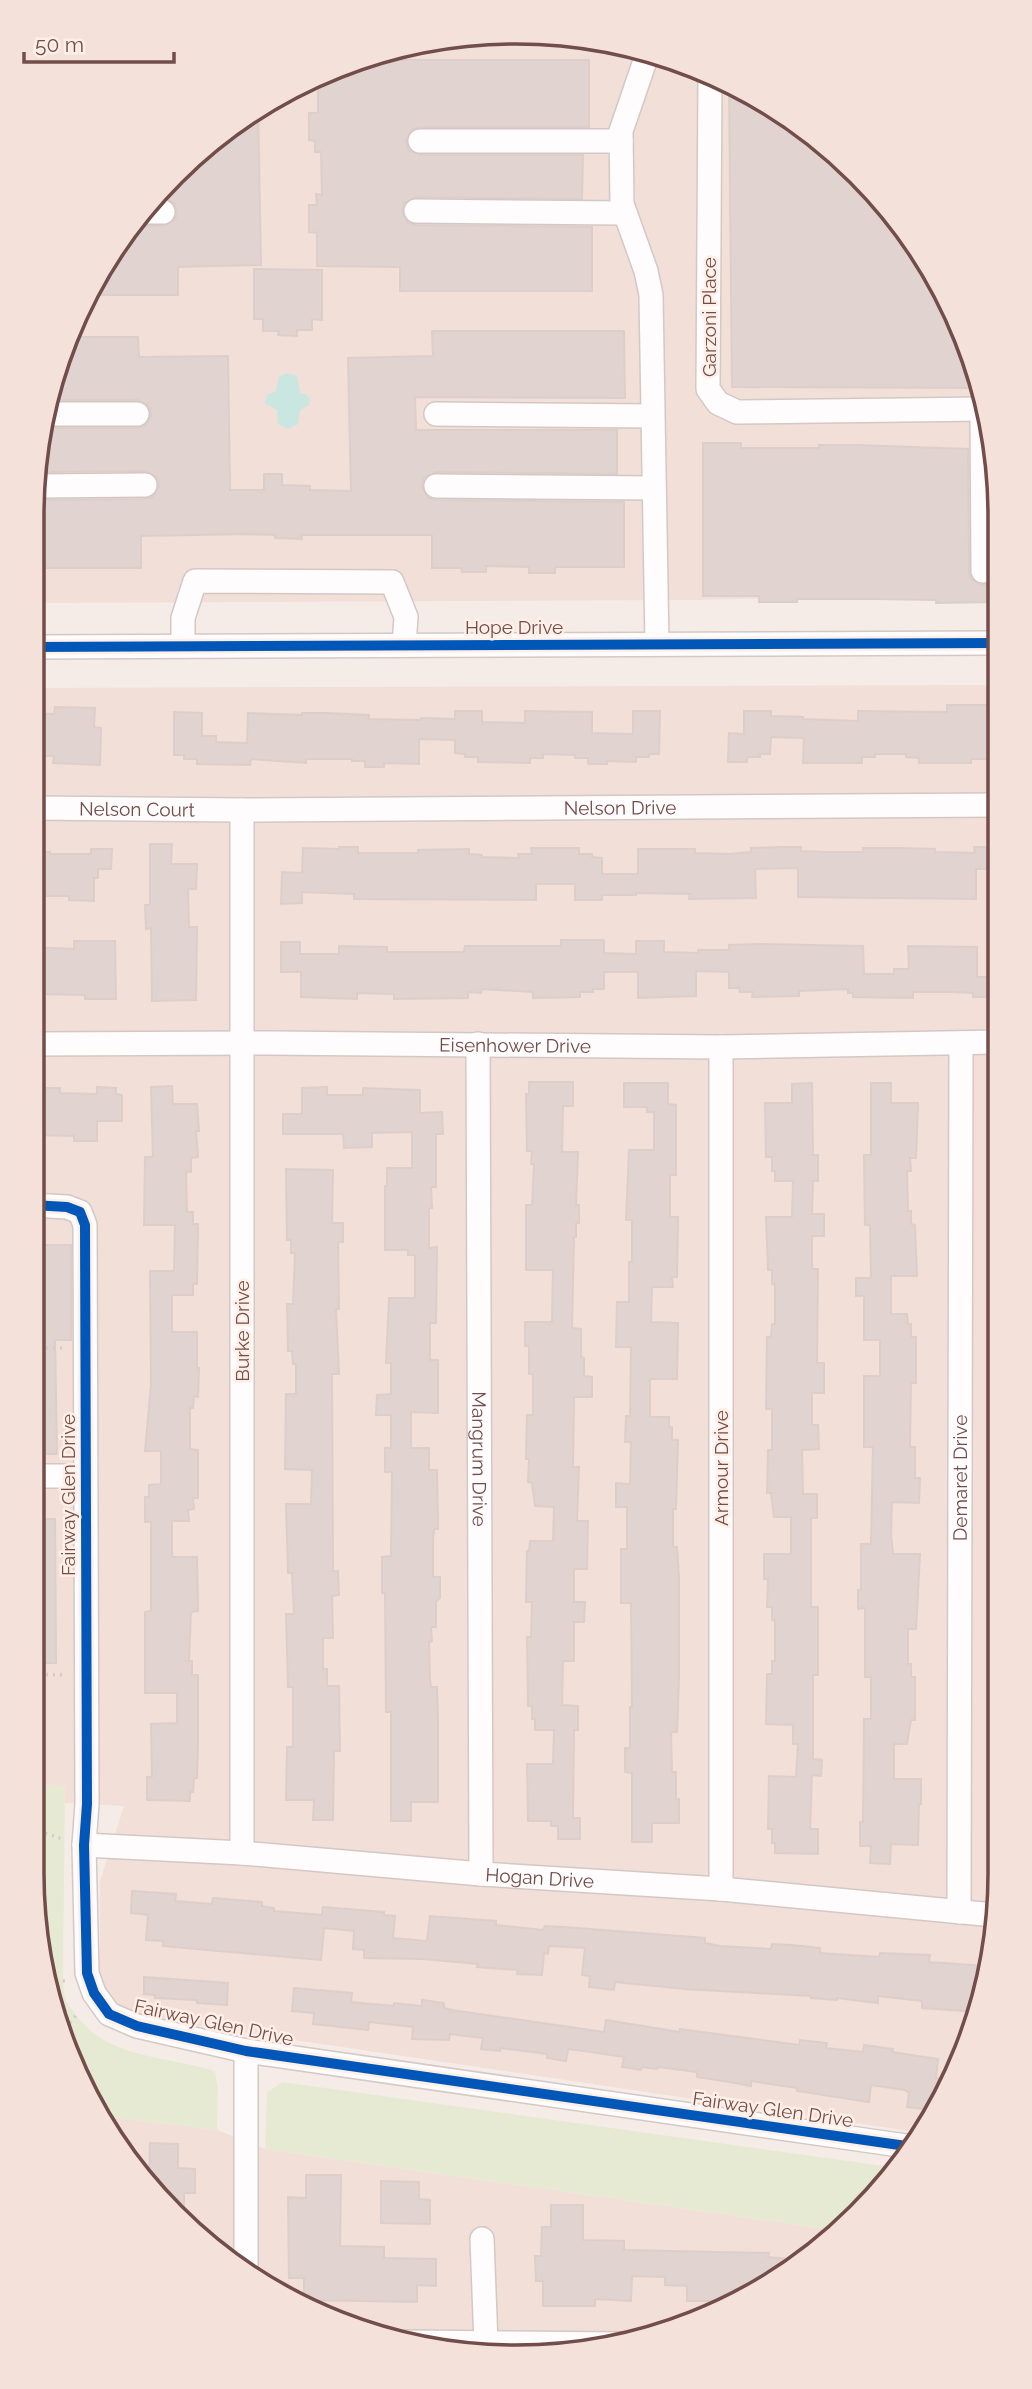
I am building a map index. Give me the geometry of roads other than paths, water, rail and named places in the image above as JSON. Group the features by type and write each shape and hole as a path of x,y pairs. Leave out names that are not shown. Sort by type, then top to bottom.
{"street":[{"path":"645,62 621,131 622,204 646,271 651,295 657,644"},
{"name":"Garzoni Place","path":"710,86 708,389 718,403 737,412 976,409"},
{"path":"420,141 621,141"},
{"path":"416,211 625,213"},
{"path":"55,414 137,414"},
{"path":"436,414 652,416"},
{"path":"983,571 984,452"},
{"path":"45,486 145,485"},
{"path":"436,486 653,488"},
{"path":"183,646 183,618 195,581 292,580 392,582 406,617 404,645"},
{"name":"Hope Drive","path":"44,647 988,643"},
{"name":"Nelson Drive","path":"242,810 988,805"},
{"name":"Nelson Court","path":"44,808 242,810"},
{"name":"Burke Drive","path":"242,810 242,1853"},
{"name":"Eisenhower Drive","path":"44,1044 721,1046 988,1042"},
{"name":"Demaret Drive","path":"959,1912 961,1043"},
{"name":"Mangrum Drive","path":"478,1044 481,1874"},
{"name":"Armour Drive","path":"721,1046 721,1889"},
{"name":"Fairway Glen Drive","path":"44,1206 67,1207 80,1212 85,1225 87,1804 83,1845 87,1973 94,1993 109,2014 137,2026 246,2051 902,2145"},
{"path":"44,1476 85,1476"},
{"name":"Hogan Drive","path":"83,1845 242,1853 481,1874 721,1889 986,1914"},
{"path":"246,2051 246,2260"},
{"path":"482,2239 486,2343"},
{"path":"473,2343 552,2343"}],"water":[{"path":"287,373 297,376 300,393 306,394 310,399 309,405 300,410 298,424 289,429 278,424 277,410 265,403 267,395 276,391 279,377"}]}
